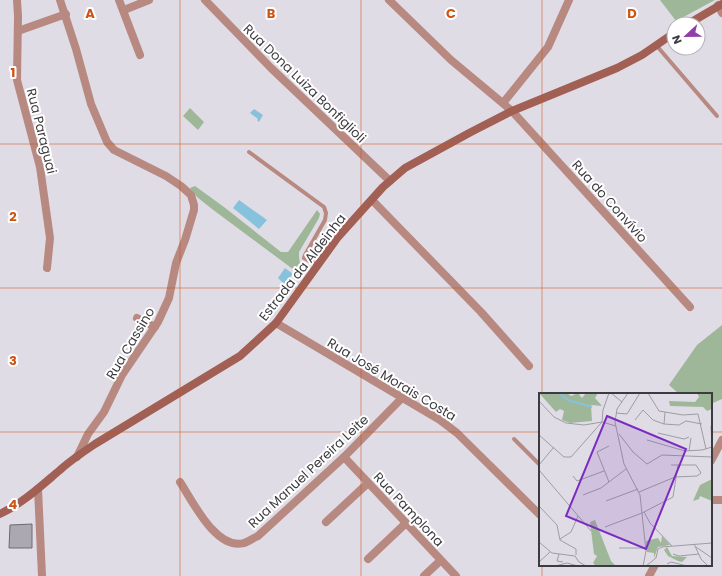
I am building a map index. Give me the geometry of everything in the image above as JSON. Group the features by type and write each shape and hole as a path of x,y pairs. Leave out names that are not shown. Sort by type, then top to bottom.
{"street":[{"name":"Rua Paraguai","path":"17,0 17,80 40,167 50,238 47,268"},
{"name":"Rua Cassino","path":"60,0 66,14 91,104 106,142 114,150 166,176 182,186 191,195 194,205 194,210 185,240 176,263 169,298 155,327 122,375 104,412 88,434 76,457"},
{"path":"119,0 140,55"},
{"path":"124,10 149,0"},
{"name":"Rua Dona Luiza Bonfiglioli","path":"205,0 271,68 390,181"},
{"name":"Rua do Convívio","path":"389,0 451,60 512,112 690,307"},
{"path":"503,103 548,47 569,0"},
{"path":"704,16 721,7"},
{"path":"18,31 66,14"},
{"name":"Estrada da Aldeinha","path":"0,514 14,507 38,489 76,457 240,356 276,323 338,237 390,181 405,168 471,132 512,112 618,68 666,38"},
{"path":"372,200 481,312 528,366"},
{"path":"137,318 155,327"},
{"name":"Rua José Morais Costa","path":"276,323 440,420 457,433 539,514"},
{"name":"Rua Manuel Pereira Leite","path":"180,482 206,522 218,535 235,544 244,543 258,536 344,457 402,398"},
{"path":"712,459 722,440"},
{"name":"Rua Pamplona","path":"344,457 405,524 456,576"},
{"path":"326,522 368,483"},
{"path":"38,489 42,576"},
{"path":"368,559 405,524"},
{"path":"424,576 440,561"},
{"path":"649,576 654,566"}],"lane":[{"path":"656,45 717,116"},
{"path":"249,152 324,207 326,213 325,220 304,258 317,266"},
{"path":"514,440 539,464"}],"green space":[{"path":"660,0 715,0 685,16 672,16"},
{"path":"190,108 204,122 198,130 183,116"},
{"path":"195,186 281,252 288,252 317,210 320,214 319,218 299,252 300,263 294,270 197,197 190,188"},
{"path":"722,325 722,399 712,404 712,393 678,393 669,385 697,345"}],"water":[{"path":"254,109 263,115 259,122 257,120 258,119 250,113"},
{"path":"239,200 267,220 259,229 233,208"},
{"path":"285,268 293,274 284,284 278,278"}],"building":[{"path":"32,524 32,548 9,548 10,525"}]}
